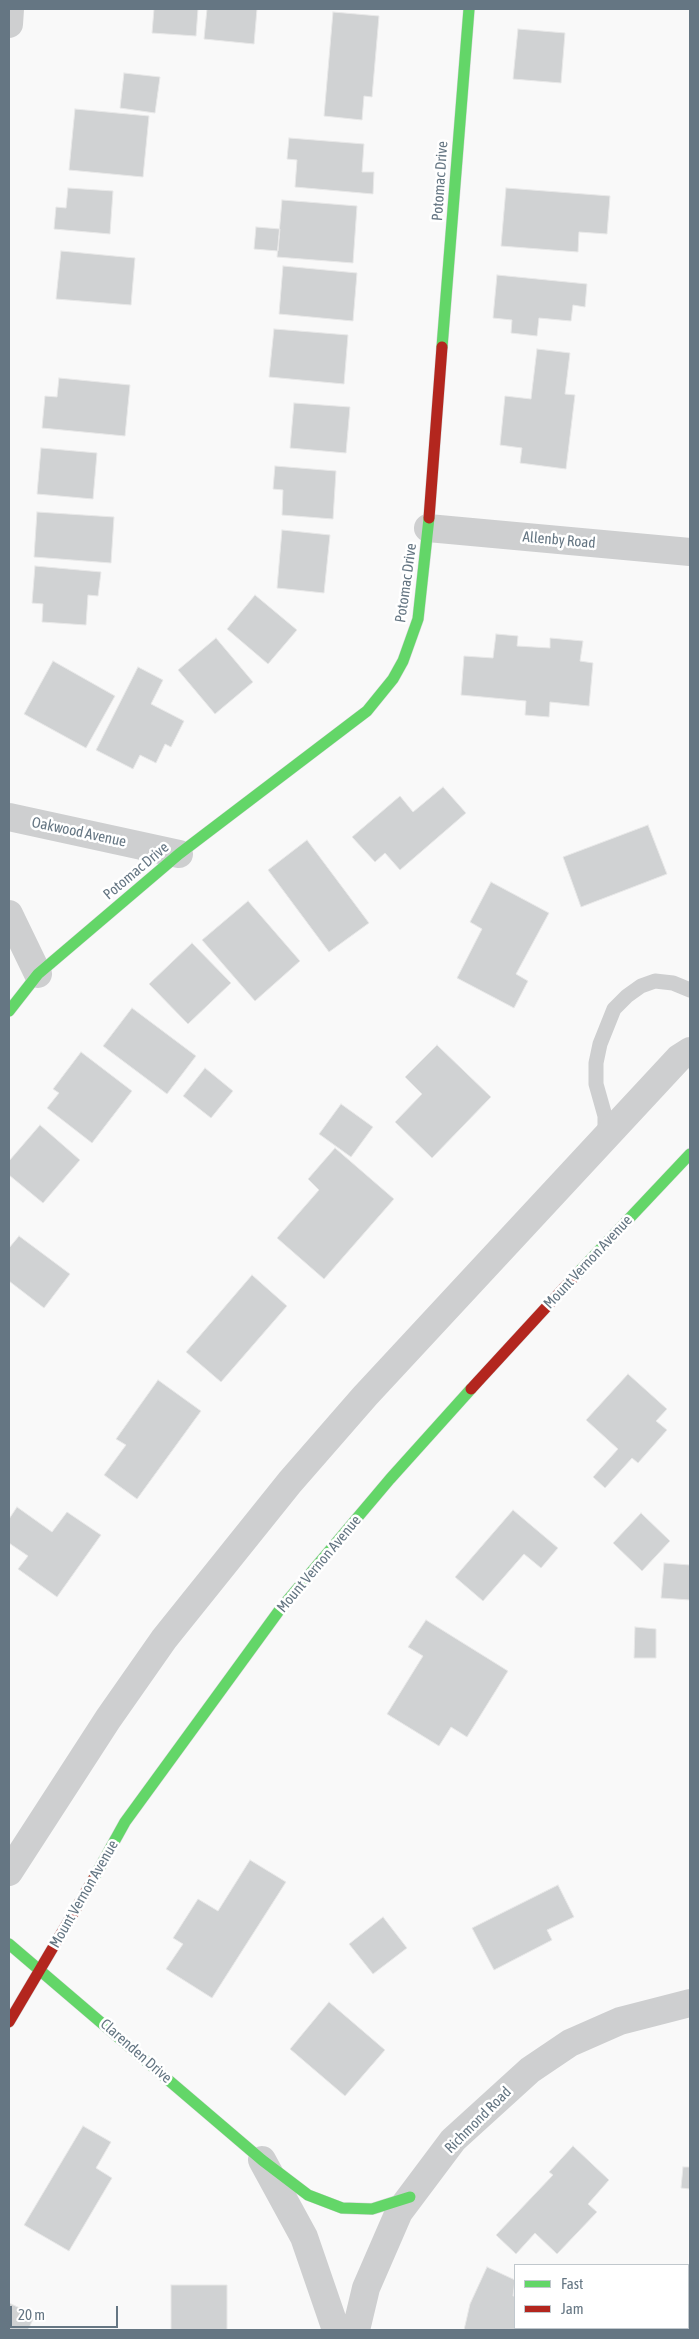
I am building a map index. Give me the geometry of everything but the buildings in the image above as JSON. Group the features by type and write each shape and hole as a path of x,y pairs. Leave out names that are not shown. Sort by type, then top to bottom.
{"street":[{"path":"9,24 10,9"},
{"name":"Potomac Drive","path":"9,1011 38,974 179,854 368,711 381,695 403,660 418,618 428,528 468,9"},
{"name":"Allenby Road","path":"428,528 690,552"},
{"name":"Oakwood Avenue","path":"9,817 179,854"},
{"path":"9,914 38,974"},
{"path":"9,1872 108,1719 164,1639 290,1482 365,1396 679,1058 690,1051"},
{"name":"Mount Vernon Avenue","path":"9,2022 125,1822 281,1608 390,1479 514,1342 690,1154"},
{"name":"Clarenden Drive","path":"9,1944 262,2160 308,2195 342,2208 372,2209 410,2197"},
{"name":"Richmond Road","path":"356,2330 366,2288 399,2212 453,2140 530,2070 570,2043 620,2021 690,2003"},
{"name":"Clarenden Drive","path":"262,2160 304,2237 336,2330"}],"lane":[{"path":"605,1138 605,1116 596,1084 596,1064 600,1044 614,1009 641,986 655,981 673,983 690,990"}],"traffic: fast":[{"path":"442,347 469,9"},
{"path":"9,1011 38,974 179,854 367,711 393,679 403,661 418,619 429,518"},
{"path":"574,1277 690,1154"},
{"path":"94,1878 125,1822 281,1608 390,1479 471,1389"},
{"path":"9,1944 262,2160 308,2195 342,2208 372,2209 410,2197"}],"traffic: jam":[{"path":"429,518 442,347"},
{"path":"471,1389 574,1277"},
{"path":"9,2022 94,1878"}]}
